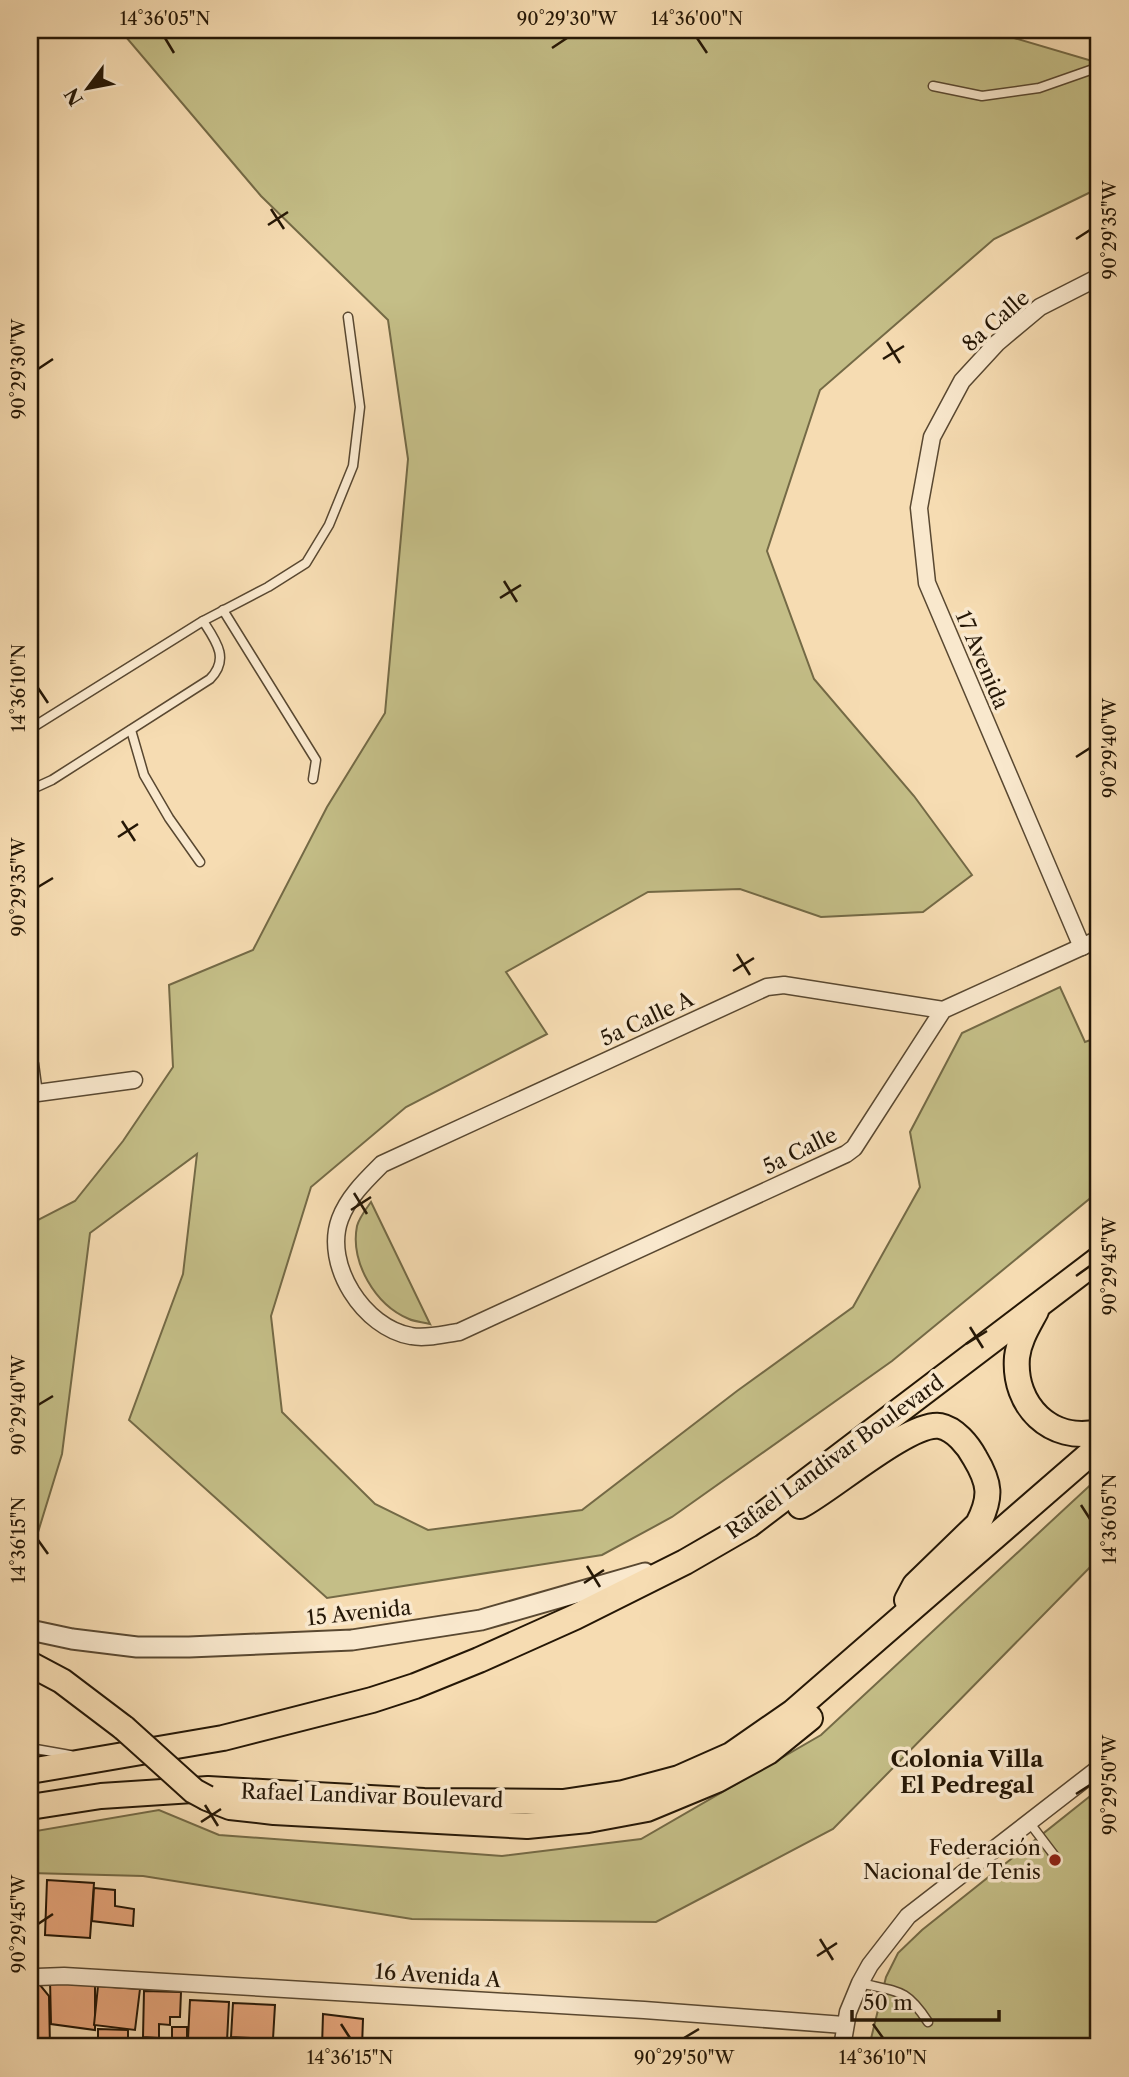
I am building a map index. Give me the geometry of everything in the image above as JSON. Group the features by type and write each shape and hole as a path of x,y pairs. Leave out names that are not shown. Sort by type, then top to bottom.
{"main road":[{"name":"Rafael Landivar Boulevard","path":"30,1771 256,1731 372,1700 415,1686 575,1617 685,1562 749,1525 1099,1259"},
{"path":"1042,1302 1023,1335 1017,1356 1017,1376 1023,1395 1031,1410 1050,1426 1064,1433 1081,1435 1099,1432"},
{"path":"749,1525 803,1505 914,1432 937,1425 954,1433 972,1452 983,1471 989,1492 987,1502 978,1524 915,1585 894,1625"},
{"name":"Rafael Landivar Boulevard","path":"30,1807 101,1796 208,1789 424,1801 563,1802 623,1793 679,1778 731,1755 793,1712 1099,1446"},
{"path":"30,1664 79,1692 194,1791 230,1807 274,1812 527,1826 587,1821 638,1812 668,1802 746,1766 810,1718 859,1670 873,1643"}],"street":[{"name":"8a Calle","path":"962,381 997,343 1041,307 1099,277"},
{"name":"17 Avenida","path":"962,381 932,437 925,473 919,508 926,583 1082,947"},
{"path":"943,1010 1099,939"},
{"name":"5a Calle A","path":"459,1332 411,1336 392,1329 372,1317 343,1275 337,1253 339,1220 356,1189 382,1164 768,986 784,985 943,1010"},
{"name":"5a Calle","path":"459,1332 846,1154 854,1148 943,1010"},
{"path":"30,1064 32,1094 134,1080"},
{"name":"15 Avenida","path":"30,1630 72,1639 137,1647 352,1640 481,1620 685,1562"},
{"path":"842,2047 844,2025 860,1983 876,1956 908,1916 1099,1768"},
{"name":"16 Avenida A","path":"30,1980 37,1977 64,1976 644,2010 844,2025"}],"lane":[{"path":"933,86 982,96 1039,88 1099,66"},
{"path":"30,729 204,621 306,564 334,514 354,466 360,407 348,317"},
{"path":"223,610 316,760 313,779"},
{"path":"30,790 52,780 215,675 221,663 220,648 204,621"},
{"path":"131,730 144,775 200,862"},
{"path":"30,1748 90,1759"},
{"path":"1029,1822 1057,1859"},
{"path":"860,1983 901,1992 914,2001 928,2022"}],"shaded area":[{"path":"120,30 987,30 1099,63 1099,188 994,239 820,390 767,551 814,679 914,796 972,875 923,912 821,917 740,889 648,892 506,972 547,1034 406,1107 311,1187 271,1316 282,1412 375,1504 428,1530 582,1510 737,1391 853,1307 920,1187 910,1132 962,1033 1060,987 1085,1042 1099,1037 1099,1191 892,1361 672,1517 602,1555 327,1598 129,1420 183,1274 197,1154 90,1233 62,1454 35,1542 30,1545 30,1224 75,1201 123,1141 173,1067 169,985 253,950 327,807 385,713 408,459 388,320 261,196"},
{"path":"371,1202 430,1324 411,1320 386,1304 361,1268 357,1254 357,1226"},
{"path":"1099,1477 1099,1558 833,1829 656,1922 412,1919 143,1876 30,1873 30,1832 159,1810 219,1835 502,1856 641,1839 821,1735"},
{"name":"Federación Nacional de Tenis","path":"1099,1789 1099,2047 869,2047 886,1977 898,1953 922,1930"}],"building":[{"path":"47,1880 94,1883 90,1938 45,1935"},
{"path":"94,1888 115,1890 115,1906 134,1909 133,1926 92,1921"},
{"path":"36,1980 49,1996 50,2047 30,2047 30,1982"},
{"path":"50,1980 95,1986 95,2030 51,2024"},
{"path":"98,1986 140,1989 135,2030 94,2025"},
{"path":"144,1991 181,1992 180,2017 170,2017 170,2025 159,2024 159,2038 143,2037"},
{"path":"190,2000 229,2002 227,2041 188,2039"},
{"path":"233,2003 275,2005 273,2039 231,2037"},
{"path":"323,2014 363,2019 362,2047 322,2047"},
{"path":"172,2027 187,2027 187,2047 172,2047"},
{"path":"98,2029 128,2030 128,2047 98,2047"}],"place":[{"name":"Federación Nacional de Tenis","path":"1055,1860"}],"district":[{"name":"Colonia Villa El Pedregal","path":"967,1772"}]}
